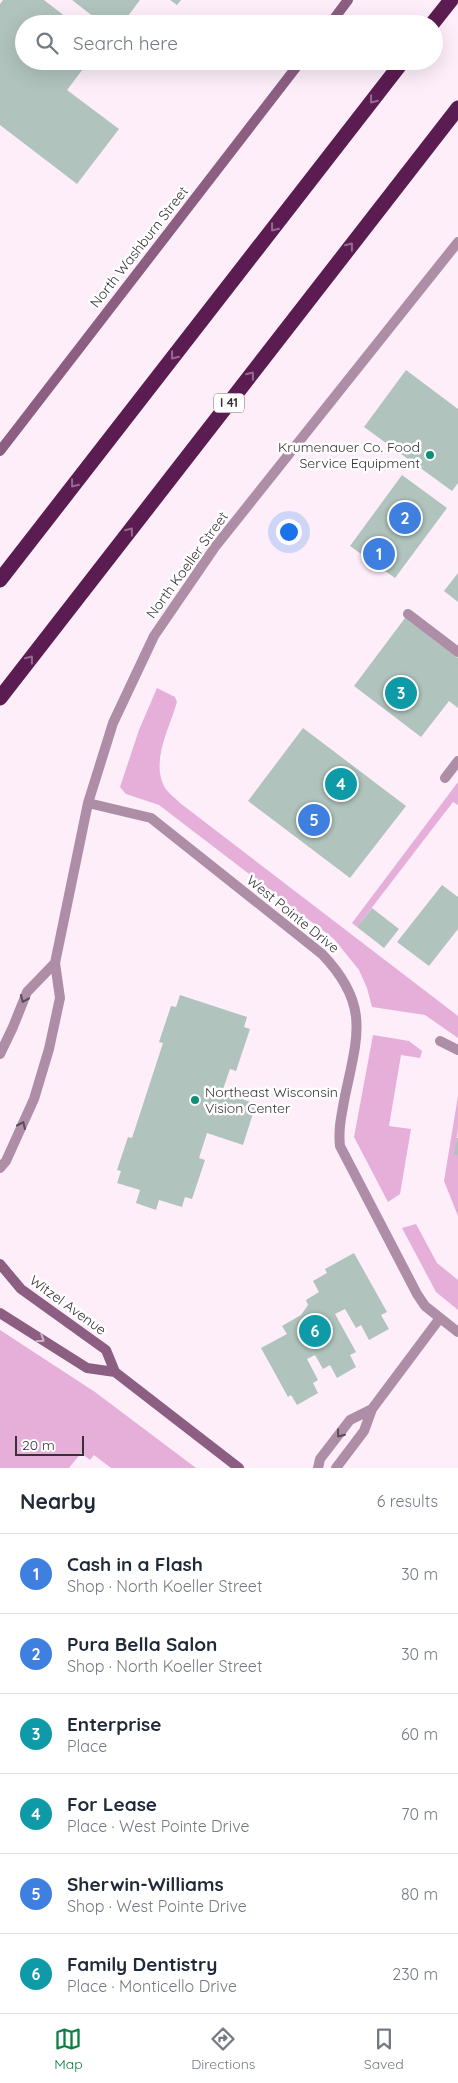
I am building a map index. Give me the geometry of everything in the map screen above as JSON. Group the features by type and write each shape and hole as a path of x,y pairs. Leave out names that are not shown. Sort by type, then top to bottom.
{"highway":[{"path":"439,15 451,0"},
{"path":"0,580 396,70"},
{"name":"I 41","path":"0,698 458,108"}],"street":[{"path":"337,15 348,0"},
{"name":"North Washburn Street","path":"0,451 293,70"},
{"name":"North Koeller Street","path":"0,1168 6,1160 34,1099 49,1049 60,998 55,963 88,803 114,723 154,636 215,547 458,242"},
{"path":"408,614 458,652"},
{"path":"445,778 458,761"},
{"name":"West Pointe Drive","path":"88,803 151,818 322,954 339,971 351,993 357,1017 357,1038 338,1129 340,1146 417,1294 425,1306 458,1332"},
{"path":"0,1054 27,992 55,963"},
{"path":"440,1041 458,1050"},
{"name":"Witzel Avenue","path":"0,1264 21,1289 106,1350 115,1372"},
{"name":"Witzel Avenue","path":"0,1313 87,1368 115,1372 239,1468"},
{"path":"336,1468 364,1432 372,1409 440,1318"},
{"path":"318,1468 320,1459 350,1420 372,1409"}],"shaded area":[{"path":"157,688 175,697 177,702 166,733 161,755 161,776 167,790 180,803 458,1016 458,1038 425,1015 372,1007 367,988 359,970 334,939 159,805 126,794 120,787 139,730"},
{"path":"458,782 458,805 453,802 357,927 352,923"},
{"path":"373,1035 409,1041 422,1051 420,1058 401,1055 389,1126 411,1129 400,1194 388,1202 354,1137"},
{"path":"458,1096 458,1129 455,1155 458,1155 458,1216 444,1181"},
{"path":"416,1224 437,1263 458,1280 458,1310 436,1292 402,1228"},
{"path":"0,1330 95,1392 196,1468 111,1468 94,1455 90,1460 81,1453 69,1468 0,1468"}],"building":[{"path":"3,0 44,0 63,15 15,15 15,70 82,70 67,90 119,129 77,184 0,125 0,4"},
{"path":"72,0 140,0 129,15 91,15"},
{"path":"170,0 181,0 177,5"},
{"name":"Krumenauer Co. Food Service Equipment","path":"406,370 458,409 458,483 452,491 364,427"},
{"path":"402,475 447,508 395,578 350,546"},
{"path":"458,573 458,602 444,591"},
{"path":"405,618 458,658 458,708 449,701 421,737 354,686"},
{"path":"303,728 406,806 350,878 248,801"},
{"path":"442,885 458,897 458,929 429,966 397,942"},
{"path":"372,908 399,929 384,948 357,927"},
{"name":"Northeast Wisconsin Vision Center","path":"180,995 247,1017 244,1027 250,1029 236,1071 230,1069 222,1092 256,1104 243,1145 207,1133 199,1158 205,1160 192,1199 185,1197 182,1207 159,1200 156,1210 136,1203 140,1190 117,1183 121,1171 117,1170 128,1137 132,1138 163,1043 159,1042 171,1006 176,1007"},
{"path":"457,1138 458,1155 454,1155"},
{"path":"354,1253 387,1312 381,1315 389,1329 369,1340 361,1325 356,1328 345,1309 335,1314 356,1352 350,1355 356,1367 337,1378 330,1365 323,1369 315,1355 307,1359 318,1380 313,1383 318,1393 297,1405 291,1395 288,1397 261,1348 287,1334 282,1326 301,1315 308,1305 306,1300 319,1292 313,1281 327,1273 325,1269"}],"place":[{"name":"Krumenauer Co. Food Service Equipment","path":"430,455"},
{"name":"Pura Bella Salon","path":"405,518"},
{"name":"Cash in a Flash","path":"379,554"},
{"name":"Enterprise","path":"401,693"},
{"name":"For Lease","path":"341,784"},
{"name":"Sherwin-Williams","path":"314,820"},
{"name":"Northeast Wisconsin Vision Center","path":"195,1100"},
{"name":"Family Dentistry","path":"315,1331"}]}
